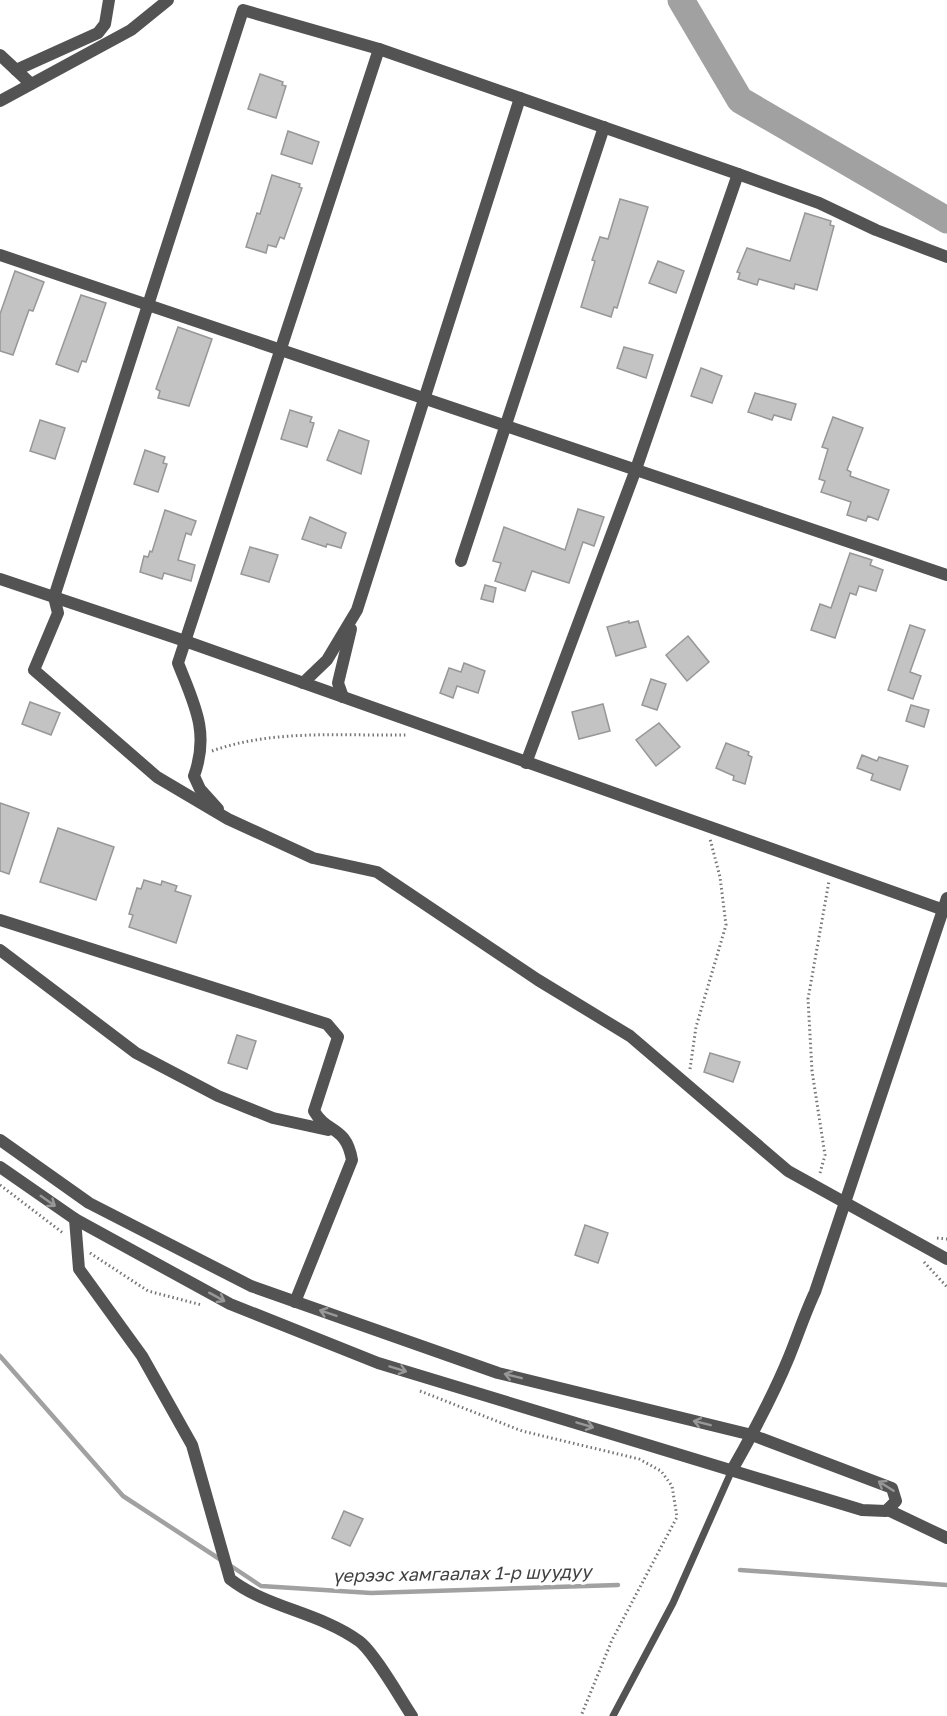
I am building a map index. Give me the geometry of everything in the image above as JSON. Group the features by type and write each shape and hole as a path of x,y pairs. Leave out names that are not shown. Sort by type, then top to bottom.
{"street":[{"path":"16,70 98,33 105,24 108,0"},
{"path":"0,101 131,30 168,0"},
{"path":"947,257 876,230 819,203 738,174 379,49 243,10 54,597 58,613 34,670 158,777 228,819 314,858 377,872 529,974 630,1036 788,1171 846,1201 947,1259"},
{"path":"228,819 200,789 194,776 201,755 199,717 178,663 379,49"},
{"path":"0,55 31,84"},
{"path":"343,697 338,683 357,610 520,98"},
{"path":"461,561 604,127"},
{"path":"526,763 636,469 738,174"},
{"path":"0,255 947,575"},
{"path":"0,579 184,640 831,870 946,906 846,1201 790,1355 752,1435 732,1470"},
{"path":"303,683 327,660 357,610"},
{"path":"0,920 327,1024 338,1037 314,1111 320,1121 340,1133 349,1145 352,1160 295,1302"},
{"path":"0,950 136,1053 218,1096 273,1118 340,1133"},
{"path":"0,1140 88,1203 251,1286 498,1373 752,1435 892,1488 896,1501 888,1510"},
{"path":"0,1167 75,1219 230,1304 367,1358 862,1510 888,1510 947,1538"},
{"path":"75,1219 79,1269 142,1356 192,1445 230,1579 248,1593 320,1618 361,1642 412,1716"}],"lane":[{"path":"613,1716 673,1603 732,1470"}],"path":[{"path":"201,755 237,742 336,734 416,735"},
{"path":"688,1084 696,1027 726,925 720,877 706,826"},
{"path":"816,1186 825,1155 812,1071 808,999 831,870"},
{"path":"0,1185 77,1243 148,1291 205,1306"},
{"path":"412,1388 522,1431 639,1459 661,1471 672,1486 677,1517 612,1640 581,1716"}],"building":[{"path":"260,74 283,82 282,85 286,86 276,118 248,109"},
{"path":"288,131 319,142 312,164 281,154"},
{"path":"272,175 300,184 299,187 302,188 284,239 280,237 276,247 268,245 266,253 246,247 257,213 260,214"},
{"path":"620,199 648,207 617,308 614,307 611,317 581,307 600,237 608,239"},
{"path":"805,213 831,221 830,225 834,226 817,290 795,284 794,289 759,279 757,285 738,279 740,273 737,272 747,248 790,261"},
{"path":"658,261 684,271 676,293 649,283"},
{"path":"15,271 44,282 33,311 29,310 13,355 0,351 0,314"},
{"path":"81,295 106,303 86,362 82,361 78,372 56,364"},
{"path":"178,327 212,339 189,406 158,398 160,391 156,389"},
{"path":"624,347 653,355 646,378 617,368"},
{"path":"701,368 722,376 712,403 691,396"},
{"path":"755,393 796,404 791,420 774,415 772,420 748,412"},
{"path":"290,410 312,417 310,422 314,423 307,447 281,439"},
{"path":"833,417 863,428 847,470 851,472 850,476 889,490 878,520 868,516 866,521 847,515 851,502 821,492 825,481 819,479 828,449 822,447"},
{"path":"40,420 65,428 55,459 30,451"},
{"path":"339,430 369,441 361,474 327,460"},
{"path":"145,450 165,457 163,463 167,464 158,492 134,484"},
{"path":"578,509 604,517 594,546 583,542 569,583 532,571 525,591 495,581 501,563 493,561 504,527 565,550"},
{"path":"165,510 196,521 191,535 186,533 178,560 195,565 191,581 164,573 162,579 140,572 144,556 148,557 150,551 152,552"},
{"path":"310,517 346,533 341,548 327,544 326,547 302,539"},
{"path":"250,547 278,555 269,582 241,574"},
{"path":"850,553 872,560 870,565 883,570 876,591 859,586 856,595 850,593 835,638 811,630 820,604 831,608"},
{"path":"485,585 496,588 493,602 481,599"},
{"path":"629,621 629,623 638,621 646,647 616,656 607,627"},
{"path":"910,625 925,630 910,672 921,676 913,699 888,690"},
{"path":"688,636 709,662 687,681 666,655"},
{"path":"464,663 485,671 478,693 457,686 453,698 440,693 449,668 461,672"},
{"path":"651,679 666,684 657,710 642,705"},
{"path":"30,702 60,713 51,735 22,724"},
{"path":"603,704 610,731 579,739 572,712"},
{"path":"911,705 929,710 924,727 906,721"},
{"path":"659,723 680,747 656,766 636,740"},
{"path":"726,743 749,752 748,755 752,757 745,784 733,780 734,776 716,768"},
{"path":"862,755 877,761 879,757 908,766 900,790 871,780 873,774 857,768"},
{"path":"0,803 29,813 9,874 0,871"},
{"path":"58,828 114,847 96,900 40,882"},
{"path":"144,880 161,885 162,881 177,886 175,891 191,896 176,943 129,927 133,915 129,914 137,888 141,889"},
{"path":"237,1035 256,1041 247,1069 228,1063"},
{"path":"710,1053 740,1062 733,1082 704,1072"},
{"path":"585,1225 608,1233 598,1263 575,1255"},
{"path":"344,1511 363,1519 350,1546 332,1538"}],"waterway":[{"path":"681,0 740,100 947,220"},
{"name":"үерээс хамгаалах 1-р шуудуу","path":"0,1356 123,1496 221,1560"},
{"name":"үерээс хамгаалах 1-р шуудуу","path":"228,1564 261,1586 371,1593 618,1585"},
{"name":"үерээс хамгаалах 1-р шуудуу","path":"740,1570 947,1585"}]}
